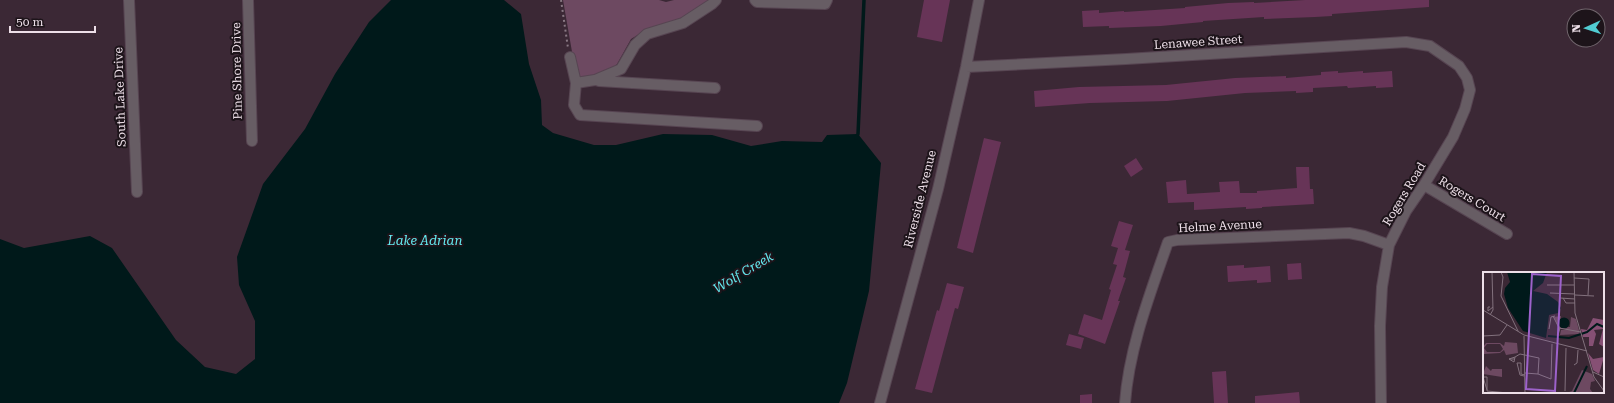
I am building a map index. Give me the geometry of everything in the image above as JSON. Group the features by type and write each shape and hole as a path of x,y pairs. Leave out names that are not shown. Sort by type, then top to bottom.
{"street":[{"name":"South Lake Drive","path":"129,0 137,192"},
{"name":"Pine Shore Drive","path":"248,0 252,141"},
{"path":"595,80 621,69 635,45 647,34 683,23 716,0"},
{"path":"755,0 757,2 825,4 827,0"},
{"name":"Riverside Avenue","path":"880,403 938,188 966,67 979,0"},
{"name":"Lenawee Street","path":"966,67 1406,42 1430,46"},
{"name":"Rogers Road","path":"1381,403 1380,326 1382,287 1389,245 1406,211 1424,185 1453,137 1465,109 1470,90 1467,78 1459,66 1430,46"},
{"path":"570,57 576,83 574,105 580,115 757,126"},
{"path":"576,83 595,80 715,88"},
{"name":"Rogers Court","path":"1424,185 1507,234"},
{"name":"Helme Avenue","path":"1126,403 1126,392 1136,346 1156,276 1168,242 1177,240 1349,233 1364,236 1389,245"}],"path":[{"path":"561,0 570,57"}],"shaded area":[{"path":"563,0 659,0 666,2 674,0 712,0 689,15 644,31 631,39 617,64 609,72 585,78 580,76 575,69"}],"water":[{"name":"Lake Adrian","path":"391,0 504,0 521,14 529,64 541,100 542,125 553,133 594,145 616,145 663,134 712,135 751,146 782,141 822,142 827,135 858,134 881,163 869,291 847,383 839,403 0,403 0,239 24,248 90,236 112,248 176,340 205,367 236,374 255,359 255,321 239,285 237,257 263,184 305,129 335,74 369,22"}],"building":[{"path":"924,0 950,0 942,42 917,37"},
{"path":"1305,0 1429,0 1429,7 1332,14 1332,16 1264,19 1264,17 1203,21 1161,26 1109,28 1109,26 1083,27 1082,11 1099,10 1099,13 1124,12 1185,8 1228,3"},
{"path":"1338,71 1338,73 1363,71 1363,73 1392,71 1393,87 1376,88 1376,86 1348,88 1347,86 1313,88 1313,92 1296,93 1296,91 1245,93 1167,101 1090,103 1035,107 1034,91 1079,87 1166,85 1235,78 1286,76 1286,78 1321,75 1321,72"},
{"path":"984,138 1001,142 973,253 957,248"},
{"path":"1136,158 1143,169 1131,177 1124,166"},
{"path":"1296,167 1309,167 1310,189 1313,189 1314,204 1246,209 1246,207 1194,210 1194,202 1168,203 1166,182 1186,180 1187,194 1220,192 1219,182 1239,181 1240,193 1257,193 1257,191 1297,188"},
{"path":"1119,221 1133,225 1125,250 1130,251 1123,277 1126,278 1118,301 1120,301 1105,344 1078,334 1084,314 1102,320 1111,290 1109,289 1117,265 1113,264 1118,248 1111,246"},
{"path":"1301,263 1302,279 1288,280 1287,264"},
{"path":"1244,265 1244,268 1270,266 1271,282 1257,283 1257,280 1228,282 1227,266"},
{"path":"947,283 964,287 958,309 955,308 932,393 915,389 937,310 939,311"},
{"path":"1069,334 1084,338 1081,349 1066,345"},
{"path":"1226,371 1228,403 1214,403 1212,372"},
{"path":"1299,392 1300,403 1255,403 1255,396"},
{"path":"1092,394 1092,403 1080,403 1080,395"}],"waterway":[{"name":"Wolf Creek","path":"856,138 858,134 864,0"}]}
